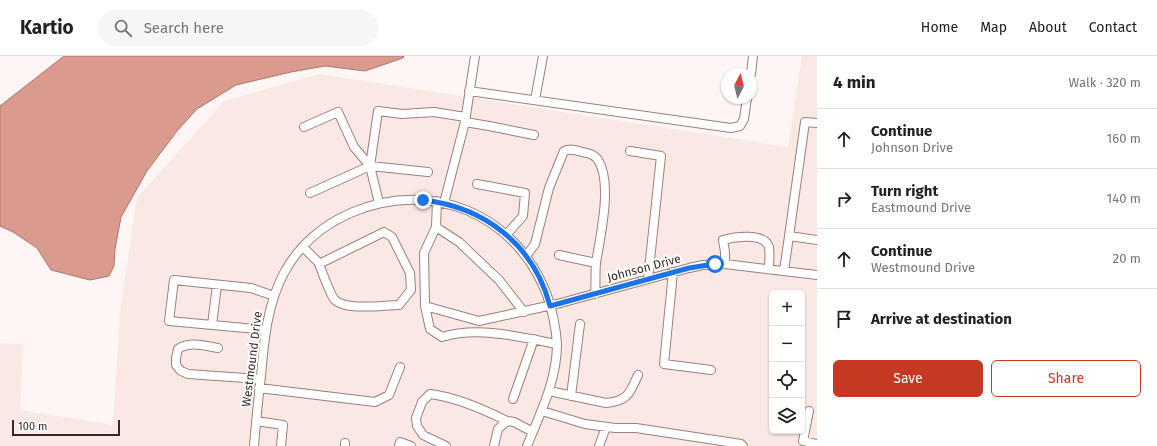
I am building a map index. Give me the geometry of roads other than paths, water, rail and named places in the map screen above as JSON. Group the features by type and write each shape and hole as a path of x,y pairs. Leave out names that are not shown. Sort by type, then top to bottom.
{"street":[{"path":"475,56 465,119 441,202 436,226 424,253 425,306 430,329 442,337 453,334 496,333 557,344"},
{"path":"535,100 543,56"},
{"path":"752,68 753,56"},
{"path":"469,91 731,128 740,126 744,119 746,104"},
{"path":"379,202 370,166 378,111 402,114 434,112 534,135"},
{"path":"304,127 338,112 354,147 370,166"},
{"path":"784,271 805,122 817,123"},
{"path":"526,256 535,244 549,188 564,151 568,149 592,154 598,160 602,170 604,182 604,209 596,263 595,294"},
{"path":"630,151 661,156 648,279"},
{"path":"310,194 370,166 428,172"},
{"path":"477,184 525,193 522,216 506,235"},
{"name":"Westmound Drive","path":"254,446 266,330 274,296 285,272 303,247 313,237 334,221 379,202 409,199 441,202 477,214 506,235 526,256 537,273 550,306 557,344 554,372 542,411 528,446"},
{"path":"436,226 465,247 498,280 524,312"},
{"path":"303,247 318,264 334,299 341,304 352,306 399,305 411,290 410,273 392,237 384,232 318,264"},
{"path":"789,236 817,240"},
{"path":"725,264 723,240 738,237 760,238 767,243 769,248 768,269"},
{"path":"560,255 596,263"},
{"name":"Johnson Drive","path":"425,306 479,321 550,306 703,265 725,264 817,276"},
{"path":"673,272 664,364 711,370"},
{"path":"266,330 169,321 174,280 251,288 274,296"},
{"path":"212,325 216,285"},
{"path":"571,396 580,324"},
{"path":"513,399 534,340"},
{"path":"218,348 190,344 184,345 178,349 176,366 181,371 188,374 260,379"},
{"path":"259,388 375,402 389,395 400,367"},
{"path":"548,391 606,403 615,402 629,395 638,375"},
{"path":"446,446 423,435 417,426 416,418 422,402 430,394 443,396 489,412 506,421 514,422 533,432"},
{"path":"542,411 585,424 615,428 636,428 741,444 743,446"},
{"path":"809,412 803,441 817,444"},
{"path":"256,421 283,425 280,446"},
{"path":"494,446 498,429 506,421"},
{"path":"599,446 606,427"},
{"path":"398,446 400,442 411,446"}]}
